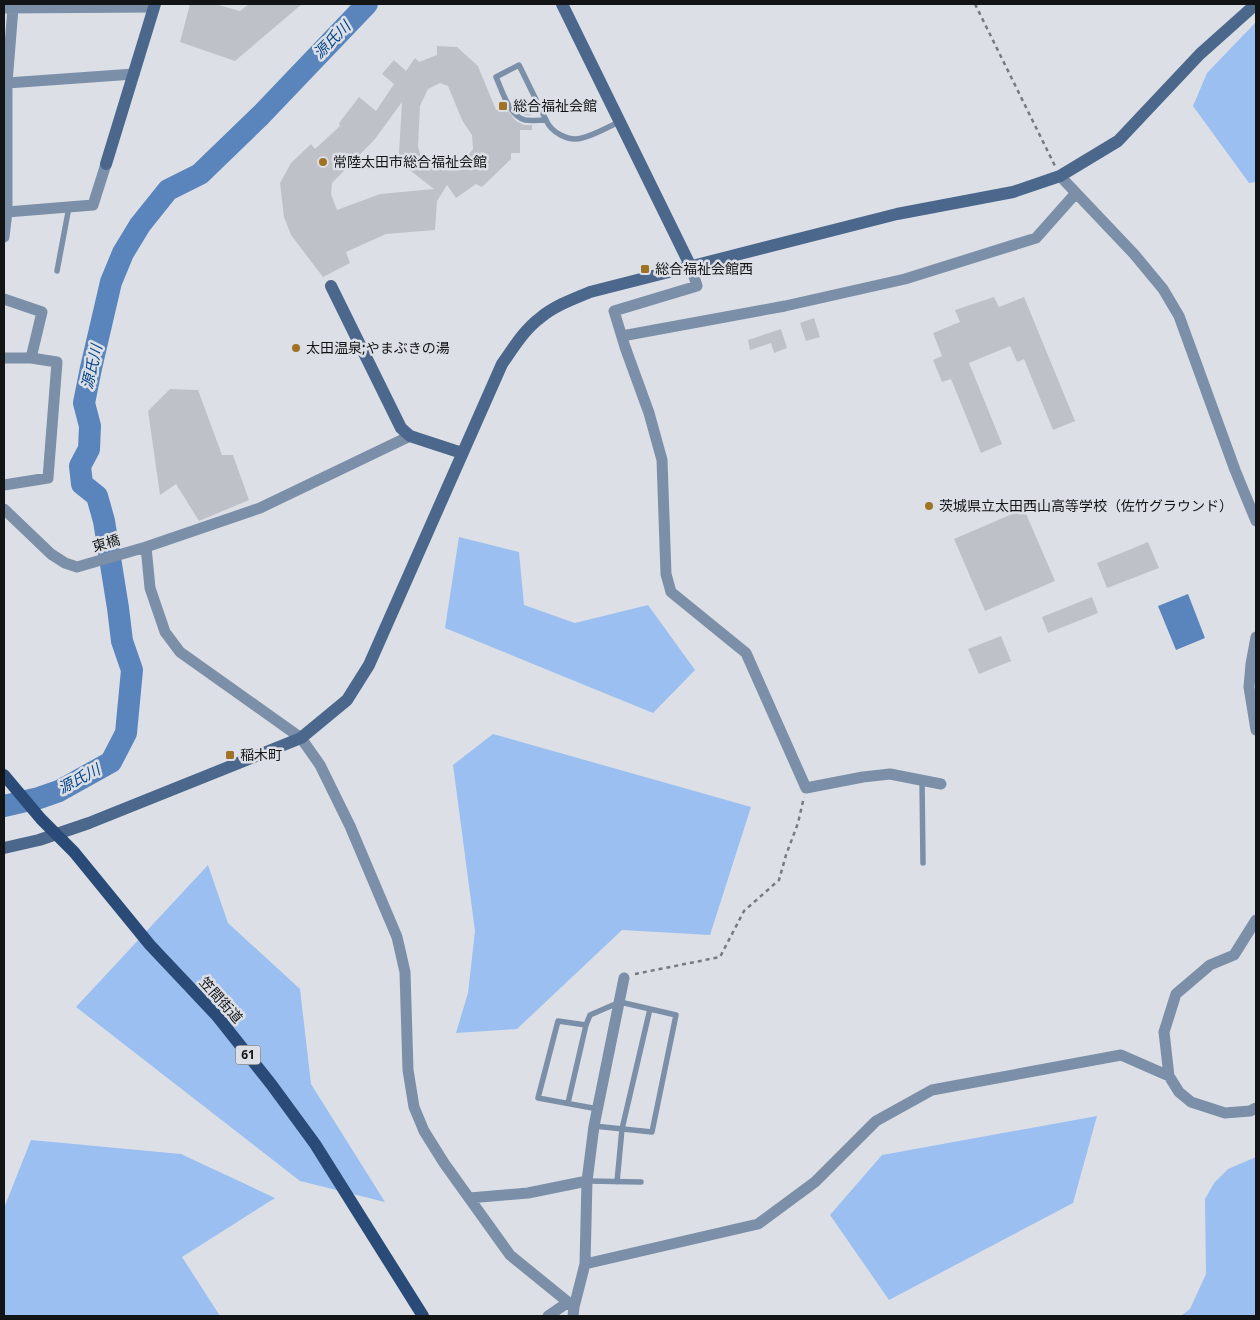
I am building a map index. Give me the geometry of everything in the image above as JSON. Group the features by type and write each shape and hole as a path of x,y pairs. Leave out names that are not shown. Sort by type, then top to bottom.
{"main road":[{"name":"笠間街道","path":"4,776 74,852 150,945 217,1016 271,1084 315,1144 423,1316"}],"street":[{"path":"562,4 691,267 697,286 614,311 649,413 662,460 666,574 671,592 746,653 806,788 890,774 941,784"},
{"path":"4,848 19,846 89,823 301,738 347,700 369,665 502,364 522,336 541,317 562,304 590,292 897,214 1013,192 1060,176 1118,141 1200,54 1256,4"},
{"path":"4,236 6,218 8,8 155,5 93,205 69,207 6,218"},
{"path":"7,83 134,74"},
{"path":"1060,176 1134,254 1163,289 1179,316 1235,470 1256,521"},
{"path":"622,336 786,306 905,279 1036,238 1076,193"},
{"path":"331,286 401,428 410,436 462,453"},
{"path":"4,299 42,312 32,358"},
{"path":"4,358 32,358 57,362 48,478 4,485"},
{"name":"東橋","path":"4,509 51,554 65,563 77,567 134,551 260,508 410,436"},
{"path":"146,547 150,588 165,632 180,652 197,666 301,738 320,765 350,826 397,937 405,972 408,1070 414,1107 424,1131 510,1256 571,1309"},
{"path":"1256,637 1251,664 1250,687 1256,730"},
{"path":"1256,920 1234,955 1210,965 1176,994 1164,1032 1168,1076 1179,1092 1191,1102 1225,1113 1250,1111 1256,1108"},
{"path":"571,1309 585,1264 587,1181 594,1126 624,978"},
{"path":"585,1264 758,1224 815,1182 876,1121 932,1090 1120,1055 1168,1076"},
{"path":"469,1198 528,1193 587,1181"},
{"path":"548,1316 571,1309"}],"lane":[{"path":"546,120 526,120 518,117 512,110 496,77 519,65 550,128 559,134 582,138 620,122"},
{"path":"57,271 69,207"},
{"path":"922,780 923,863"},
{"path":"568,1103 586,1025 590,1016 620,1002 676,1015 652,1132 594,1126"},
{"path":"617,1182 622,1129 650,1009"},
{"path":"586,1025 558,1021 538,1098 598,1109"},
{"path":"587,1181 641,1182"}],"path":[{"path":"975,4 1060,176"},
{"path":"624,978 638,972 720,958 744,911 779,880 798,823 806,788"}],"shaded area":[{"path":"1256,22 1256,182 1249,183 1193,106 1207,73"},
{"path":"459,537 519,552 524,605 575,623 648,605 695,670 653,713 445,628"},
{"path":"1188,594 1205,638 1176,650 1158,606"},
{"path":"493,734 751,807 710,935 622,930 517,1029 456,1033 468,993 475,931 453,765"},
{"path":"9,799 18,810 4,809 4,801"},
{"path":"208,865 228,923 300,989 311,1084 385,1202 300,1181 76,1007"},
{"path":"1097,1116 1073,1203 889,1300 830,1215 882,1155"},
{"path":"31,1140 181,1154 275,1198 182,1257 220,1316 4,1316 4,1208"},
{"path":"1256,1157 1256,1316 1181,1316 1190,1309 1206,1274 1205,1199 1214,1183 1228,1169"}],"building":[{"path":"190,4 215,4 240,11 249,4 302,4 235,61 180,42"},
{"name":"常陸太田市総合福祉会館","path":"437,46 457,47 478,66 496,110 504,106 516,121 524,125 532,125 532,130 520,130 520,153 511,153 511,159 482,187 476,184 456,198 447,185 437,201 435,230 386,234 346,252 350,263 323,277 291,235 284,217 280,183 291,163 311,144 315,149 340,126 339,123 359,97 376,111 394,84 382,74 394,60 406,71 415,58 419,62 437,55","holes":["440,83 448,86 462,120 472,135 473,149 463,162 443,169 422,161 418,146 420,106 428,89","402,102 399,153 407,168 434,189 380,194 337,210 331,194 332,183 375,139"]},
{"path":"514,102 521,111 530,113 531,116 522,114 514,105"},
{"path":"994,297 999,307 1024,297 1075,421 1053,430 1024,359 1017,362 1010,346 969,363 1002,444 981,453 951,379 942,382 933,360 942,356 933,333 960,322 955,310"},
{"path":"814,318 820,337 806,341 800,323"},
{"path":"781,329 787,348 774,353 771,343 750,350 748,340"},
{"path":"170,389 198,390 222,455 233,455 249,500 199,521 176,484 160,495 148,411"},
{"path":"1024,509 1055,581 985,611 954,539"},
{"path":"1148,542 1159,568 1107,588 1097,563"},
{"path":"1092,597 1098,613 1048,633 1042,617"},
{"path":"1001,636 1011,661 979,674 968,649"}],"waterway":[{"name":"源氏川","path":"4,806 59,791 111,762 126,733 132,670 122,641 104,521 97,496 82,484 80,466 89,449 90,426 84,403 91,368 111,282 123,253 140,225 168,190 200,174 261,115 367,4"}],"place":[{"name":"総合福祉会館","path":"503,106"},
{"name":"常陸太田市総合福祉会館","path":"323,162"},
{"name":"総合福祉会館西","path":"645,269"},
{"name":"太田温泉;やまぶきの湯","path":"296,348"},
{"name":"茨城県立太田西山高等学校（佐竹グラウンド）","path":"929,506"},
{"name":"稲木町","path":"230,755"}]}
